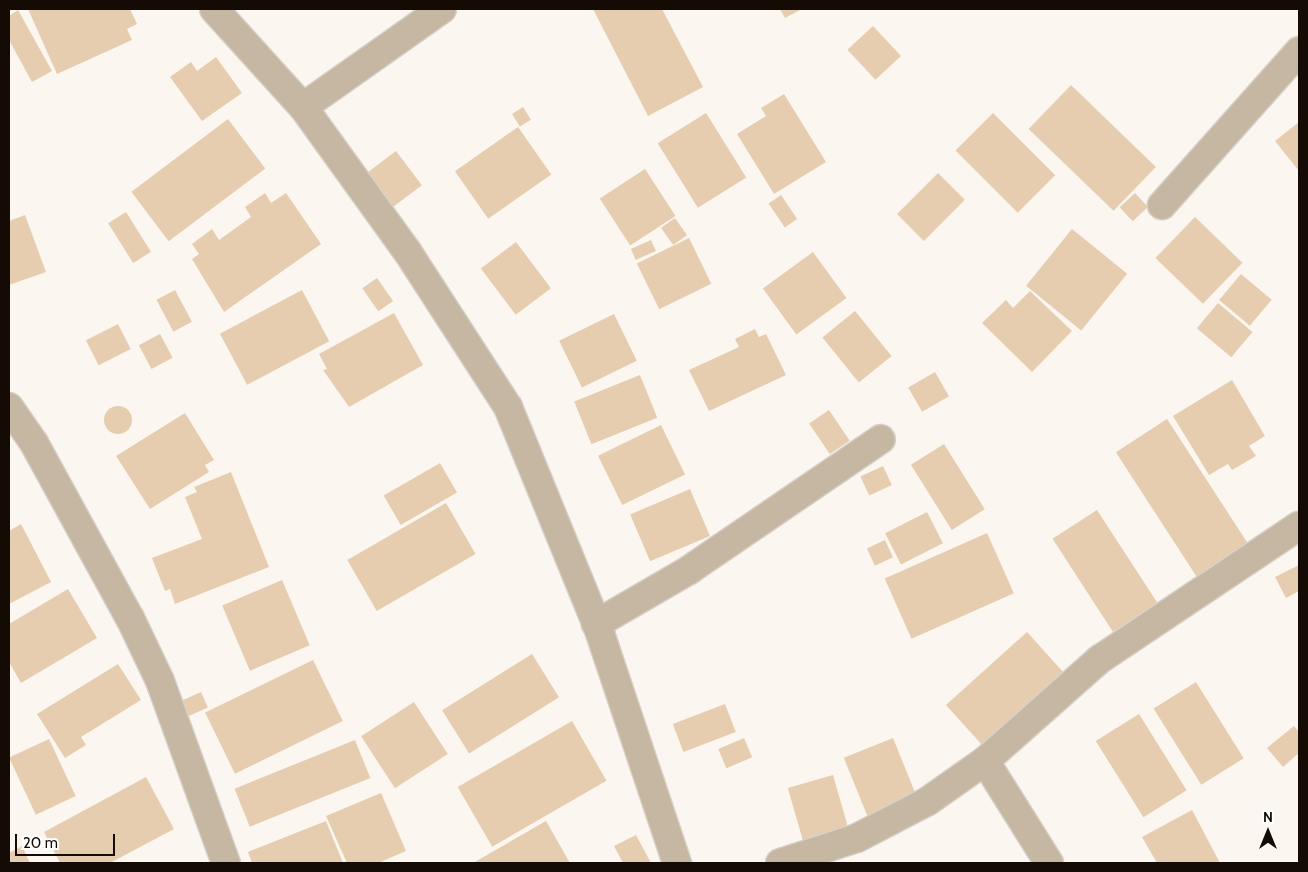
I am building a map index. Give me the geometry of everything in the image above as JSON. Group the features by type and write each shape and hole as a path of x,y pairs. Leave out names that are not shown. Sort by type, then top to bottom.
{"street":[{"path":"214,9 303,107 407,251 508,407 596,624 677,863"},
{"path":"303,107 442,9"},
{"path":"1162,205 1299,51"},
{"path":"9,407 34,443 130,618 160,681 226,863"},
{"path":"596,624 689,570 881,439"},
{"path":"780,863 857,838 928,801 985,761 1100,658 1299,526"},
{"path":"985,761 1049,863"}],"building":[{"path":"28,9 130,9 137,24 127,29 132,40 57,74"},
{"path":"593,9 662,9 703,87 648,116"},
{"path":"780,9 802,9 785,18"},
{"path":"18,10 52,71 32,82 9,40 9,16"},
{"path":"873,26 901,56 875,80 847,50"},
{"path":"216,57 242,93 202,121 170,77 191,62 197,71"},
{"path":"1071,85 1156,167 1114,211 1029,129"},
{"path":"784,94 826,162 774,194 737,134 766,116 761,108"},
{"path":"523,107 531,120 520,127 512,114"},
{"path":"706,113 746,177 698,208 658,143"},
{"path":"993,113 1055,175 1018,213 956,150"},
{"path":"228,119 265,169 169,241 131,192"},
{"path":"1299,122 1299,171 1275,141"},
{"path":"518,127 551,175 488,219 455,171"},
{"path":"396,151 422,185 392,208 366,173"},
{"path":"645,169 675,216 630,245 600,198"},
{"path":"938,173 965,200 924,241 897,214"},
{"path":"265,193 271,203 286,193 321,244 224,312 192,259 199,254 192,244 212,229 219,240 251,217 245,207"},
{"path":"1135,193 1148,207 1133,221 1120,207"},
{"path":"781,195 797,219 785,227 769,203"},
{"path":"126,212 151,252 133,263 108,223"},
{"path":"25,215 46,272 9,285 9,221"},
{"path":"1195,217 1242,263 1203,304 1155,258"},
{"path":"675,218 687,235 673,245 661,228"},
{"path":"1072,229 1127,274 1081,330 1026,286"},
{"path":"689,238 711,284 659,309 637,263"},
{"path":"651,240 656,251 636,260 631,249"},
{"path":"516,242 551,288 516,315 481,268"},
{"path":"813,252 847,298 796,335 763,288"},
{"path":"1241,274 1272,300 1250,326 1219,300"},
{"path":"377,278 393,301 378,311 362,288"},
{"path":"175,290 192,322 173,332 156,300"},
{"path":"302,290 329,341 247,385 220,334"},
{"path":"1030,291 1072,331 1032,372 982,323 1006,300 1013,308"},
{"path":"1218,303 1252,332 1231,357 1197,328"},
{"path":"855,311 892,356 859,383 822,337"},
{"path":"394,313 423,365 349,407 323,370 327,369 319,354"},
{"path":"614,314 637,361 582,387 559,341"},
{"path":"118,324 131,349 99,365 86,340"},
{"path":"755,329 759,337 766,334 786,375 709,411 689,370 739,347 735,339"},
{"path":"160,334 173,358 151,369 139,345"},
{"path":"935,372 949,396 922,412 908,388"},
{"path":"640,375 657,418 591,444 574,402"},
{"path":"1232,380 1265,436 1249,446 1256,456 1232,470 1228,464 1209,475 1173,416"},
{"path":"118,406 128,410 132,420 128,430 118,434 108,430 104,420 108,410"},
{"path":"829,410 850,441 830,454 809,423"},
{"path":"185,413 214,460 205,465 209,472 150,509 116,456"},
{"path":"1167,419 1253,552 1202,585 1116,452"},
{"path":"661,425 685,474 622,505 598,456"},
{"path":"944,444 985,509 952,530 911,465"},
{"path":"440,463 457,492 401,525 384,496"},
{"path":"883,466 892,485 869,496 860,477"},
{"path":"231,472 269,567 175,604 170,589 165,591 152,558 202,539 185,497 197,492 194,487"},
{"path":"690,489 710,536 650,561 630,514"},
{"path":"446,503 476,554 377,611 347,560"},
{"path":"1097,510 1157,603 1113,632 1053,539"},
{"path":"927,512 943,543 901,565 885,533"},
{"path":"21,524 51,582 9,604 9,531"},
{"path":"987,533 1014,593 912,639 885,579"},
{"path":"885,540 893,557 875,566 867,548"},
{"path":"1299,565 1299,591 1286,598 1275,577"},
{"path":"282,580 310,645 250,671 222,605"},
{"path":"68,589 97,638 21,683 9,662 9,624"},
{"path":"1027,632 1066,675 985,748 946,705"},
{"path":"532,654 559,697 469,753 442,710"},
{"path":"313,660 343,721 235,774 205,713"},
{"path":"118,664 141,700 81,737 86,745 65,758 37,714"},
{"path":"1196,682 1244,758 1201,785 1154,708"},
{"path":"201,692 208,708 188,716 181,701"},
{"path":"414,702 448,754 395,788 361,736"},
{"path":"725,704 736,732 683,752 673,724"},
{"path":"1139,714 1187,790 1143,817 1096,741"},
{"path":"572,721 606,781 492,847 458,787"},
{"path":"1294,726 1299,732 1299,753 1283,767 1267,748"},
{"path":"744,738 752,757 726,768 718,749"},
{"path":"893,738 920,805 871,825 844,758"},
{"path":"49,739 76,796 36,815 9,758"},
{"path":"355,740 370,778 250,827 234,789"},
{"path":"833,775 853,843 807,856 788,788"},
{"path":"146,777 174,829 110,863 60,863 44,832"},
{"path":"381,793 406,851 378,863 347,863 326,816"},
{"path":"1192,810 1220,863 1157,863 1142,837"},
{"path":"326,821 343,863 252,863 248,852"},
{"path":"546,821 570,863 473,863"},
{"path":"636,835 651,863 623,863 614,846"},
{"path":"22,846 30,863 9,863 9,853"}]}
